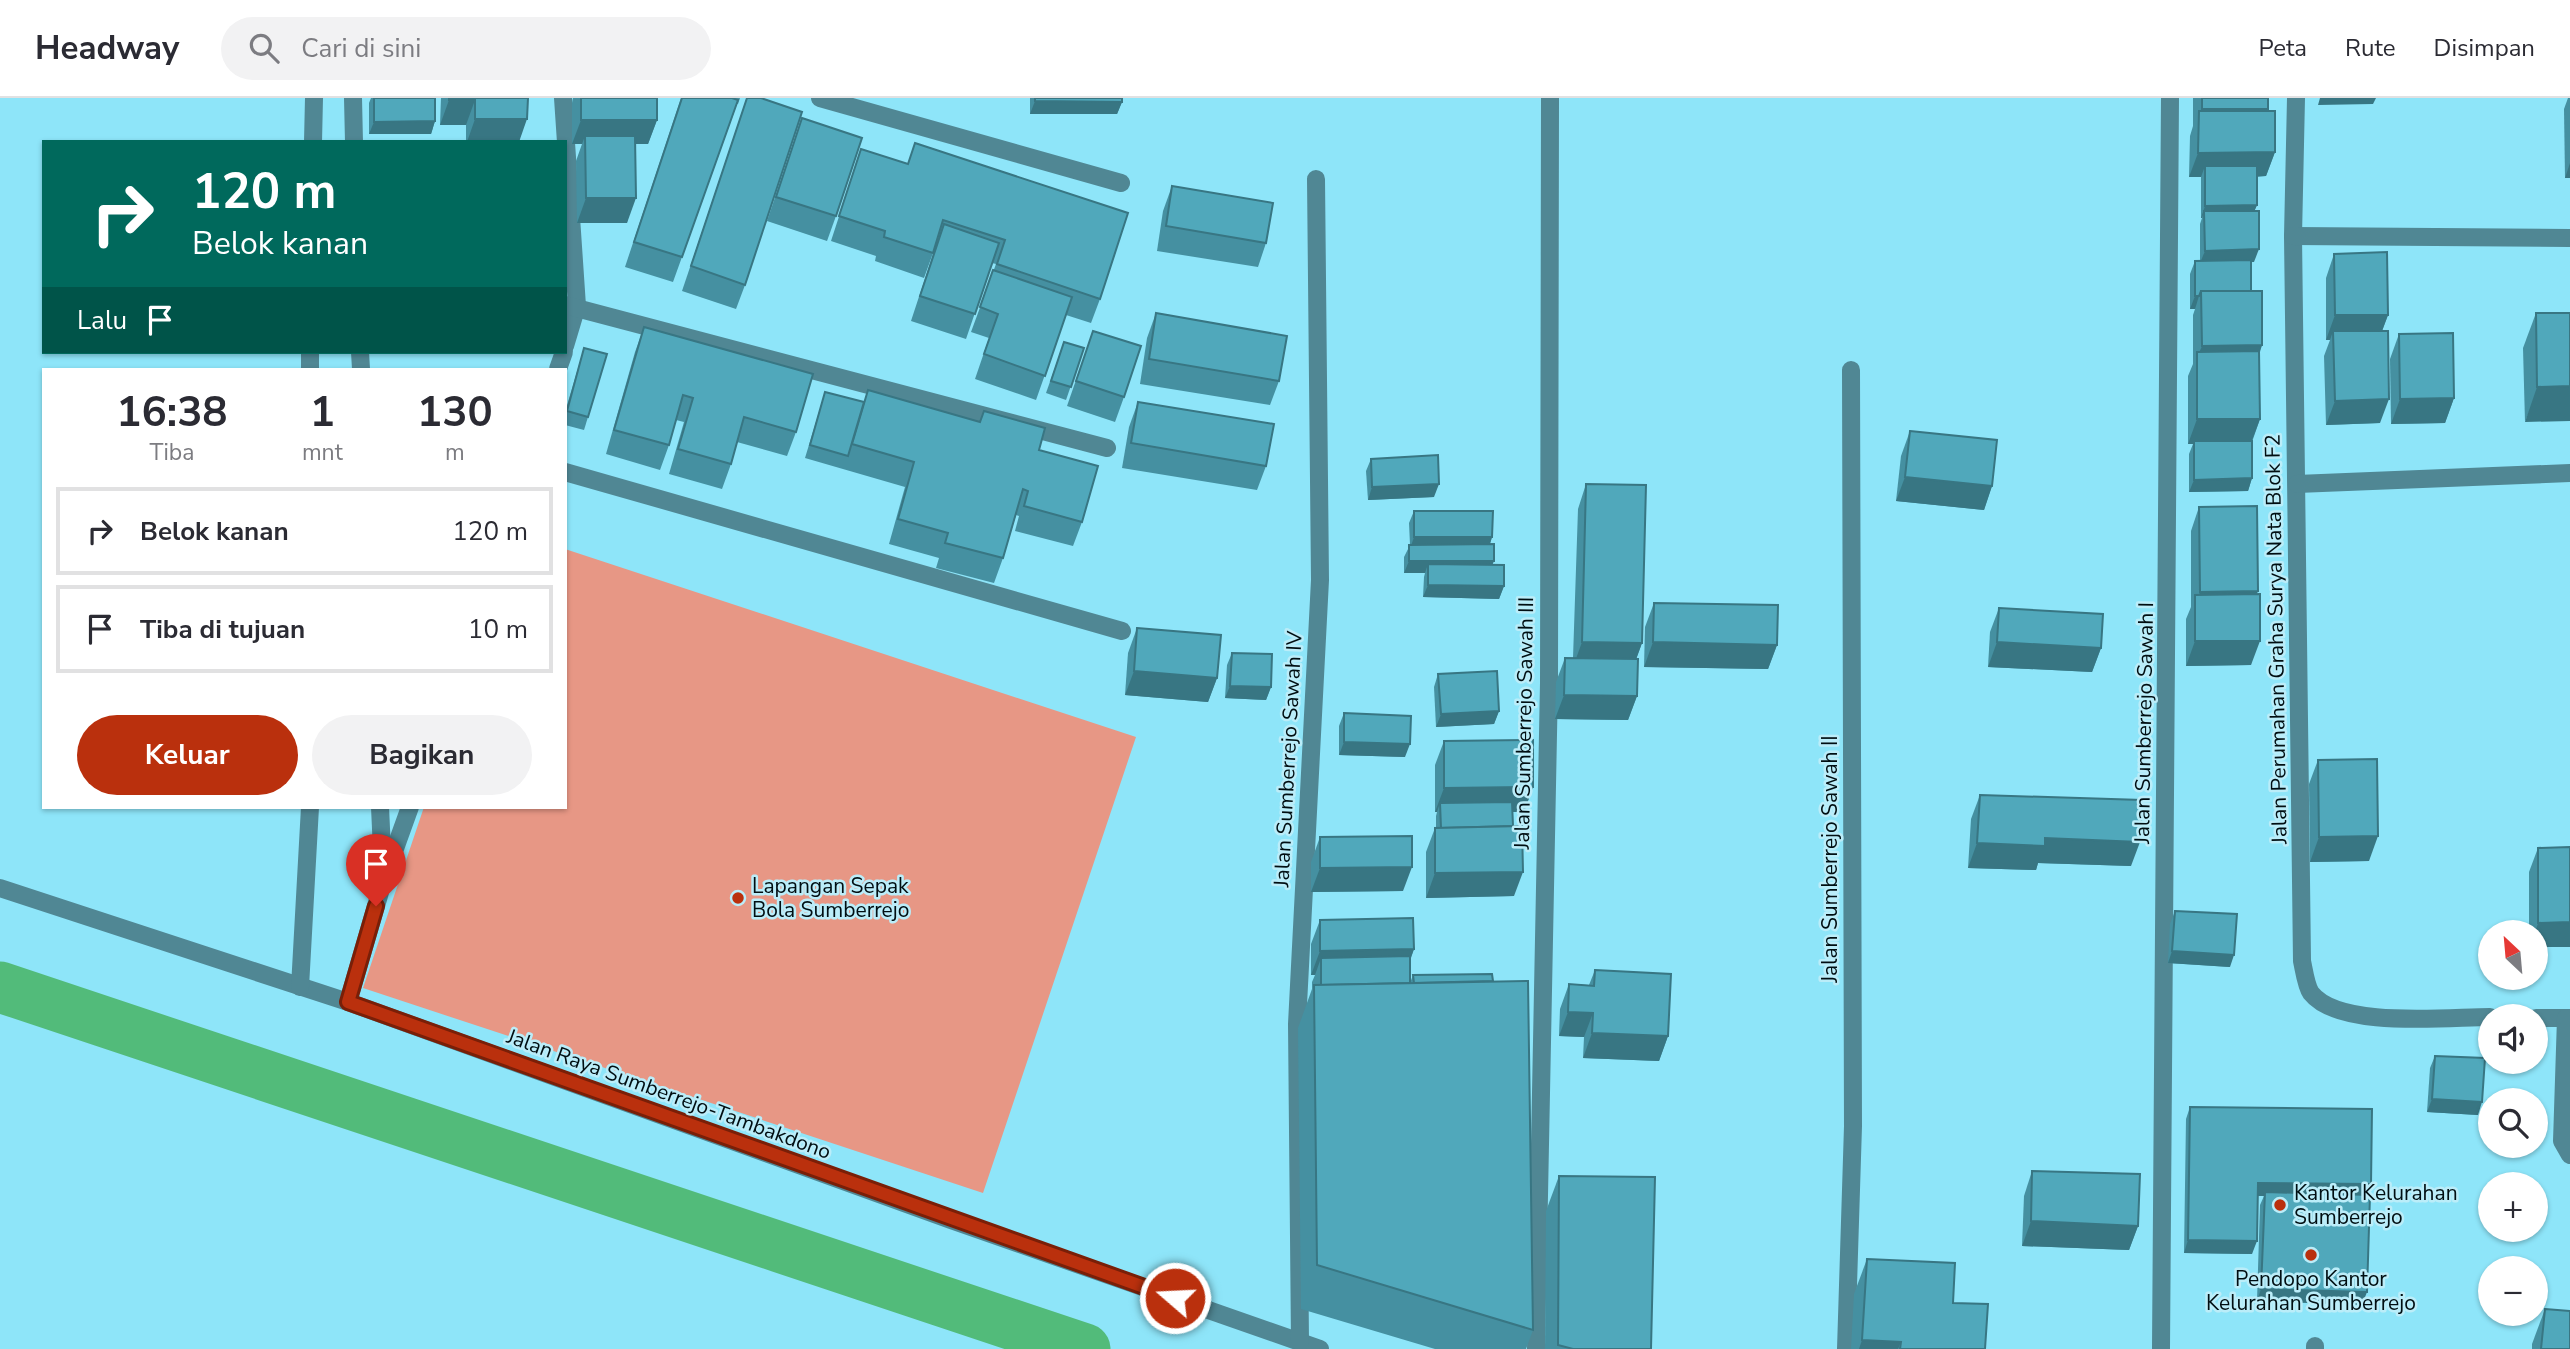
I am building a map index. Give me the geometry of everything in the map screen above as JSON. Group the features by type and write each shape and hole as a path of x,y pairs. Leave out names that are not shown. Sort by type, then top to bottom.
{"street":[{"path":"313,140 314,98"},
{"path":"354,98 354,140"},
{"path":"563,98 565,140"},
{"path":"820,98 1121,183"},
{"name":"Jalan Sumberrejo Sawah III","path":"1536,1349 1549,683 1550,98"},
{"name":"Jalan Sumberrejo Sawah I","path":"2161,1349 2170,98"},
{"name":"Jalan Perumahan Graha Surya Nata Blok F2","path":"2296,98 2293,236 2302,961 2311,992 2333,1008 2358,1016 2478,1017"},
{"name":"Jalan Sumberrejo Sawah IV","path":"1300,1342 1297,1024 1320,580 1315,179"},
{"path":"567,202 571,306 567,333"},
{"path":"2293,236 2570,237"},
{"path":"571,306 1107,448"},
{"name":"Jalan Sumberrejo Sawah II","path":"1846,1349 1853,1126 1852,370"},
{"path":"567,473 1122,631"},
{"path":"2297,484 2570,473"},
{"path":"300,987 310,809"},
{"path":"380,809 383,883"},
{"path":"348,1002 383,883 409,809"},
{"name":"Jalan Raya Sumberrejo-Tambakdono","path":"0,888 348,1002 951,1220 1320,1349"},
{"path":"2548,1018 2568,1018 2562,1141 2570,1155"}],"shaded area":[{"name":"Lapangan Sepak Bola Sumberrejo","path":"567,550 1136,737 983,1193 363,988 423,809 567,809"}],"building":[{"path":"374,98 435,98 435,121 374,122"},
{"path":"449,98 528,98 527,119 475,119 475,100"},
{"path":"581,98 657,98 657,120 581,120"},
{"path":"682,98 738,100 682,257 634,242"},
{"path":"747,98 761,98 802,112 745,285 691,266"},
{"path":"1035,98 1122,98 1122,102 1035,101"},
{"path":"2202,98 2268,98 2268,109 2202,109"},
{"path":"2199,111 2275,111 2275,152 2198,153"},
{"path":"802,118 862,138 836,216 776,197"},
{"path":"585,136 635,136 636,198 586,198"},
{"path":"915,143 1128,213 1100,299 997,264 1005,240 943,220 933,253 884,237 885,231 839,216 861,149 908,164"},
{"path":"2205,166 2257,166 2257,205 2205,206"},
{"path":"1172,186 1273,203 1266,243 1166,226"},
{"path":"2204,211 2259,211 2259,249 2205,251"},
{"path":"944,224 999,243 975,314 920,296"},
{"path":"2387,252 2388,315 2335,315 2334,254"},
{"path":"2251,260 2251,291 2201,291 2199,296 2195,296 2195,261"},
{"path":"993,270 1072,297 1045,376 984,354 998,314 980,307"},
{"path":"2201,291 2262,291 2262,345 2202,346"},
{"path":"1156,313 1287,336 1279,381 1149,359"},
{"path":"2536,313 2570,313 2570,386 2537,387"},
{"path":"644,327 813,374 796,432 744,417 731,464 678,449 693,398 683,395 669,445 614,430"},
{"path":"1093,331 1141,346 1124,397 1076,381"},
{"path":"2333,331 2388,331 2389,399 2335,401"},
{"path":"2453,333 2454,398 2400,399 2399,334"},
{"path":"1064,342 1084,348 1071,387 1051,381"},
{"path":"584,348 607,354 588,417 567,411"},
{"path":"2259,351 2260,419 2197,419 2197,352"},
{"path":"868,390 980,422 984,411 1045,428 1039,450 1098,466 1082,522 1024,506 1028,491 1023,489 1003,558 945,543 948,533 898,519 914,462 852,444"},
{"path":"825,392 864,402 848,456 810,445"},
{"path":"1138,402 1274,424 1266,466 1131,443"},
{"path":"1910,431 1997,440 1992,486 1905,477"},
{"path":"2194,441 2252,441 2252,478 2194,480"},
{"path":"1438,455 1439,484 1372,487 1371,459"},
{"path":"1586,484 1646,485 1642,643 1582,642"},
{"path":"2257,506 2258,591 2200,592 2199,507"},
{"path":"1414,511 1493,511 1492,537 1414,537"},
{"path":"1494,544 1494,561 1409,561 1409,545"},
{"path":"1428,564 1504,565 1504,586 1428,585"},
{"path":"2260,594 2260,641 2195,641 2195,595"},
{"path":"1654,603 1778,605 1777,645 1653,642"},
{"path":"1999,608 2103,614 2101,648 1997,642"},
{"path":"1137,628 1221,635 1217,678 1134,671"},
{"path":"1232,653 1272,654 1271,687 1230,686"},
{"path":"1565,658 1638,659 1637,696 1564,695"},
{"path":"1497,671 1499,711 1441,714 1438,674"},
{"path":"1344,713 1411,716 1410,744 1344,742"},
{"path":"1533,740 1533,787 1444,788 1444,741"},
{"path":"2377,759 2378,836 2319,837 2318,760"},
{"path":"1980,795 2142,800 2140,842 2045,838 2045,846 1977,843"},
{"path":"1512,802 1513,826 1441,828 1440,803"},
{"path":"1522,826 1523,872 1435,873 1435,828"},
{"path":"1412,836 1412,867 1320,868 1320,837"},
{"path":"2570,847 2570,922 2538,920 2538,848"},
{"path":"2175,911 2237,914 2234,955 2172,951"},
{"path":"1413,918 1414,949 1320,951 1320,920"},
{"path":"1410,956 1410,983 1321,985 1321,958"},
{"path":"1595,970 1671,974 1668,1036 1592,1033 1593,1013 1568,1012 1569,984 1594,986"},
{"path":"1492,974 1493,981 1414,983 1413,975"},
{"path":"1528,981 1533,1330 1317,1265 1314,985"},
{"path":"2435,1056 2478,1058 2478,1074 2484,1074 2483,1088 2478,1088 2478,1102 2432,1099"},
{"path":"2190,1107 2372,1109 2371,1184 2258,1183 2257,1241 2188,1240"},
{"path":"2032,1171 2140,1174 2138,1226 2031,1221"},
{"path":"1559,1176 1655,1177 1651,1349 1573,1349 1558,1345"},
{"name":"Pendopo Kantor Kelurahan Sumberrejo","path":"2265,1192 2370,1195 2367,1292 2261,1289"},
{"path":"1867,1259 1955,1263 1953,1303 1988,1304 1985,1349 1900,1349 1901,1342 1862,1340"},
{"path":"2548,1309 2570,1311 2570,1349 2541,1349 2543,1326 2548,1326"}],"waterway":[{"path":"0,987 1085,1349"}],"place":[{"name":"Lapangan Sepak Bola Sumberrejo","path":"738,898"},
{"name":"Kantor Kelurahan Sumberrejo","path":"2280,1205"},
{"name":"Pendopo Kantor Kelurahan Sumberrejo","path":"2311,1255"}],"route":[{"path":"376,906 348,1002 1175,1298"}]}
